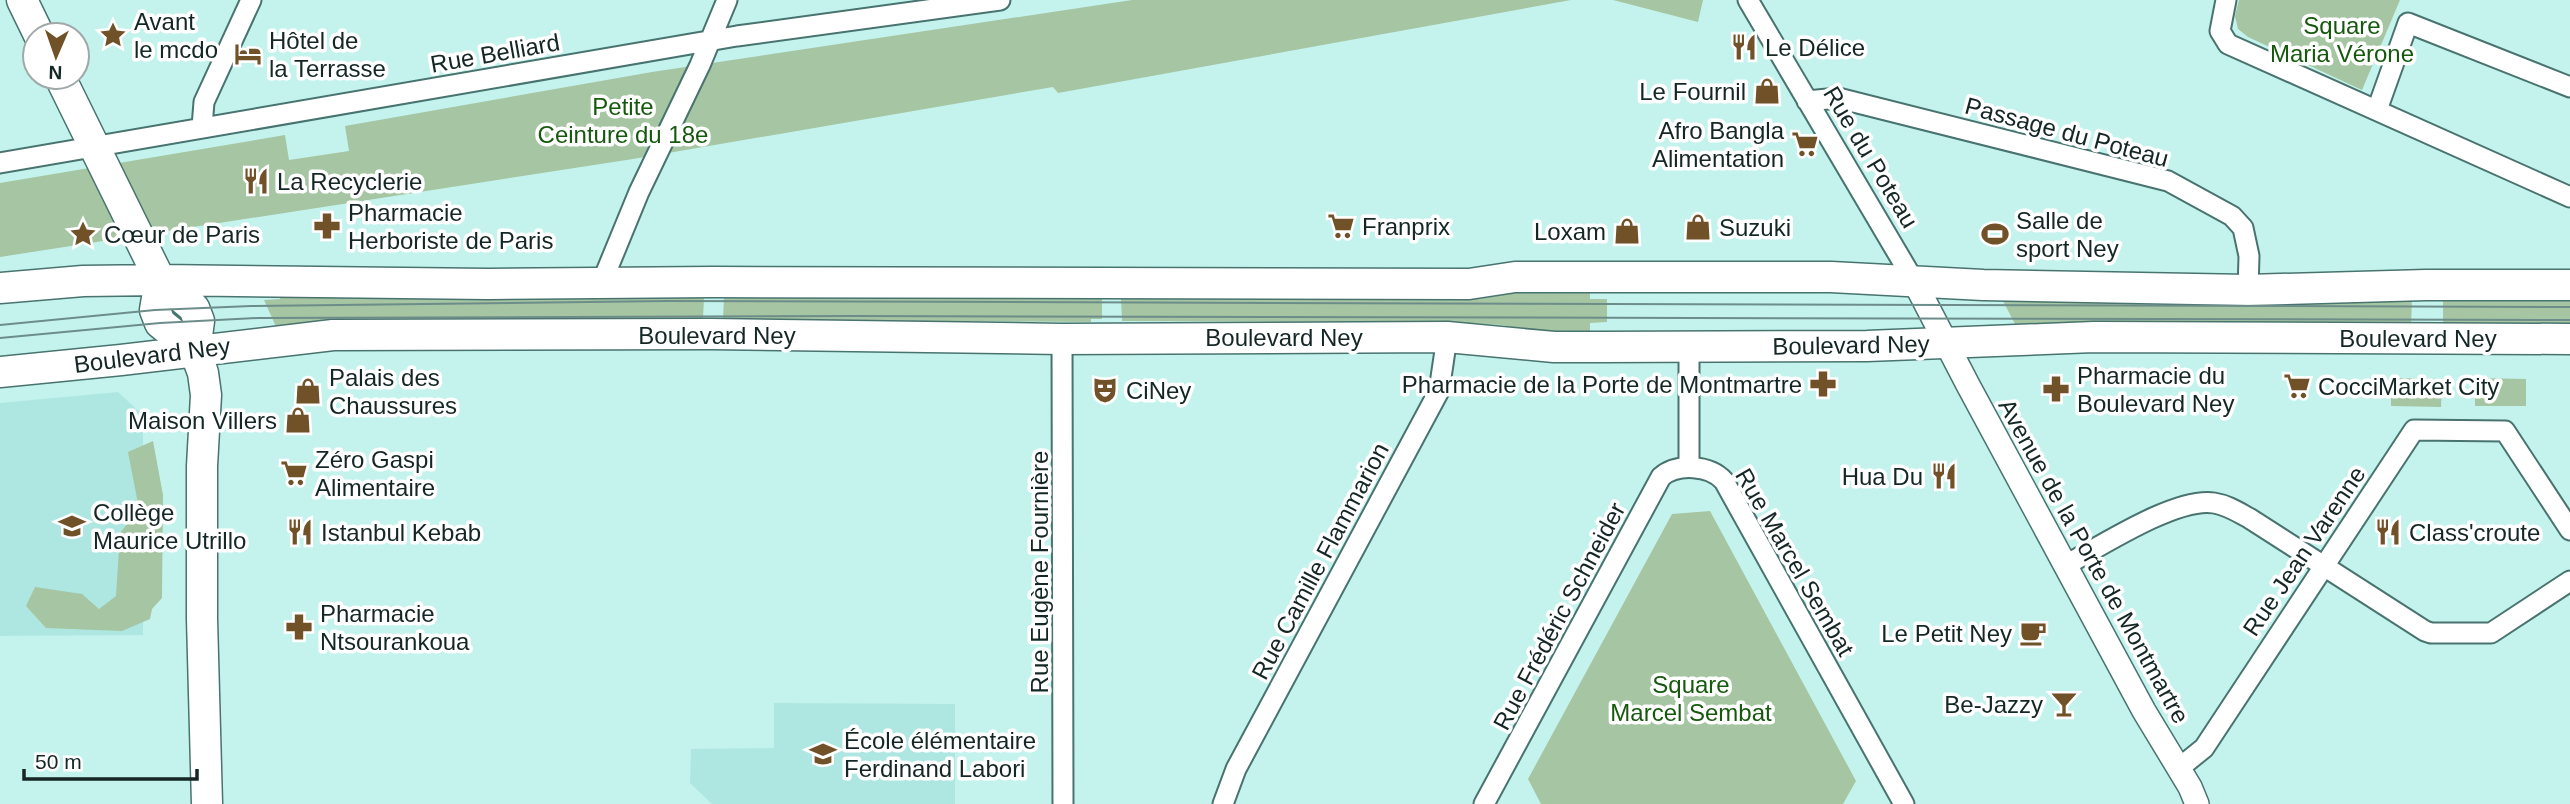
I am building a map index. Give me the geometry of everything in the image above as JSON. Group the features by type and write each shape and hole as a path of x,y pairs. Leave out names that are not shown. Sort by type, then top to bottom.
{"main road":[{"path":"22,0 33,21"},
{"path":"67,91 160,280 155,310 160,323 195,351 203,373 206,395 202,466 202,619 207,804"},
{"name":"Boulevard Ney","path":"0,288 83,281 160,280 488,284 1469,284 1515,277 1817,277 1983,285 2248,290 2427,285 2570,285"},
{"name":"Boulevard Ney","path":"0,372 333,335 712,334 1062,339 1447,337 1554,347 1867,346 2008,339 2204,336 2570,339"}],"street":[{"path":"202,127 204,102 251,0"},
{"path":"602,282 727,0"},
{"name":"Rue Belliard","path":"0,163 737,36 1000,0"},
{"name":"Rue du Poteau","path":"1748,0 1914,281 1946,343"},
{"path":"2226,0 2220,31 2228,44 2570,197"},
{"path":"2377,110 2409,23 2570,88"},
{"name":"Passage du Poteau","path":"1807,101 1838,98 2168,181 2232,216 2243,228 2249,256 2248,290"},
{"name":"Rue Camille Flammarion","path":"1223,804 1236,769 1440,391 1447,337"},
{"name":"Rue Eugène Fournière","path":"1062,339 1063,804"},
{"name":"Avenue de la Porte de Montmartre","path":"1946,343 2197,804"},
{"path":"1689,347 1689,467"},
{"name":"Rue Jean Varenne","path":"2178,769 2204,748 2414,430 2505,431 2570,530"},
{"name":"Rue Frédéric Schneider","path":"1485,804 1661,477 1667,472 1689,467"},
{"name":"Rue Marcel Sembat","path":"1689,467 1713,472 1724,481 1904,804"},
{"path":"2066,565 2167,512 2205,503 2224,505 2240,513 2431,633 2491,633 2570,581"}],"shaded area":[{"name":"Collège Maurice Utrillo","path":"118,392 143,415 143,635 0,636 0,403"},
{"name":"École élémentaire Ferdinand Labori","path":"774,703 955,704 955,804 712,804 690,783 691,749 774,748"}],"green space":[{"name":"Petite Ceinture du 18e","path":"1132,0 1571,0 1058,93 1053,87 633,159 0,257 0,183 285,135 289,160 349,151 345,126 652,72"},
{"path":"1613,0 1703,0 1698,22"},
{"name":"Square Maria Vérone","path":"2239,0 2400,0 2362,90 2248,37 2238,29 2235,16"},
{"path":"1590,287 1590,299 1607,299 1607,322 1590,323 1590,335 1470,323 1122,321 1121,299 1479,299 1534,290"},
{"path":"280,293 697,294 697,298 704,298 703,319 277,329 264,300 280,299"},
{"path":"730,293 1097,294 1097,298 1102,298 1102,319 1091,319 1091,322 723,320 724,297 729,297"},
{"path":"2412,297 2411,330 2015,324 2003,301"},
{"path":"2443,298 2537,298 2570,301 2570,328 2443,330"},
{"path":"2391,378 2442,379 2441,407 2391,406"},
{"path":"2475,378 2526,379 2526,406 2475,406"},
{"path":"153,441 163,495 162,598 152,609 150,619 122,631 46,628 26,606 35,587 82,594 99,609 116,596 120,533 139,509 128,452"},
{"name":"Square Marcel Sembat","path":"1710,511 1856,781 1843,804 1541,804 1528,779 1672,514"}],"tram line":[{"path":"0,325 155,310 251,306 667,301 2570,307"},
{"path":"0,338 160,323 258,318 853,316 2570,320"}],"place":[{"name":"Avant le mcdo","path":"113,35"},
{"name":"Le Délice","path":"1744,47"},
{"name":"Hôtel de la Terrasse","path":"248,54"},
{"name":"Le Fournil","path":"1767,91"},
{"name":"Afro Bangla Alimentation","path":"1805,144"},
{"name":"La Recyclerie","path":"256,181"},
{"name":"Pharmacie Herboriste de Paris","path":"327,226"},
{"name":"Franprix","path":"1341,226"},
{"name":"Suzuki","path":"1698,227"},
{"name":"Loxam","path":"1627,231"},
{"name":"Cœur de Paris","path":"83,234"},
{"name":"Salle de sport Ney","path":"1995,234"},
{"name":"Pharmacie de la Porte de Montmartre","path":"1823,384"},
{"name":"CocciMarket City","path":"2297,386"},
{"name":"Pharmacie du Boulevard Ney","path":"2056,389"},
{"name":"CiNey","path":"1105,390"},
{"name":"Palais des Chaussures","path":"308,391"},
{"name":"Maison Villers","path":"298,420"},
{"name":"Zéro Gaspi Alimentaire","path":"294,473"},
{"name":"Hua Du","path":"1944,476"},
{"name":"Collège Maurice Utrillo","path":"72,526"},
{"name":"Istanbul Kebab","path":"300,532"},
{"name":"Class'croute","path":"2388,532"},
{"name":"Pharmacie Ntsourankoua","path":"299,627"},
{"name":"Le Petit Ney","path":"2033,633"},
{"name":"Be-Jazzy","path":"2064,704"},
{"name":"École élémentaire Ferdinand Labori","path":"823,754"}]}
